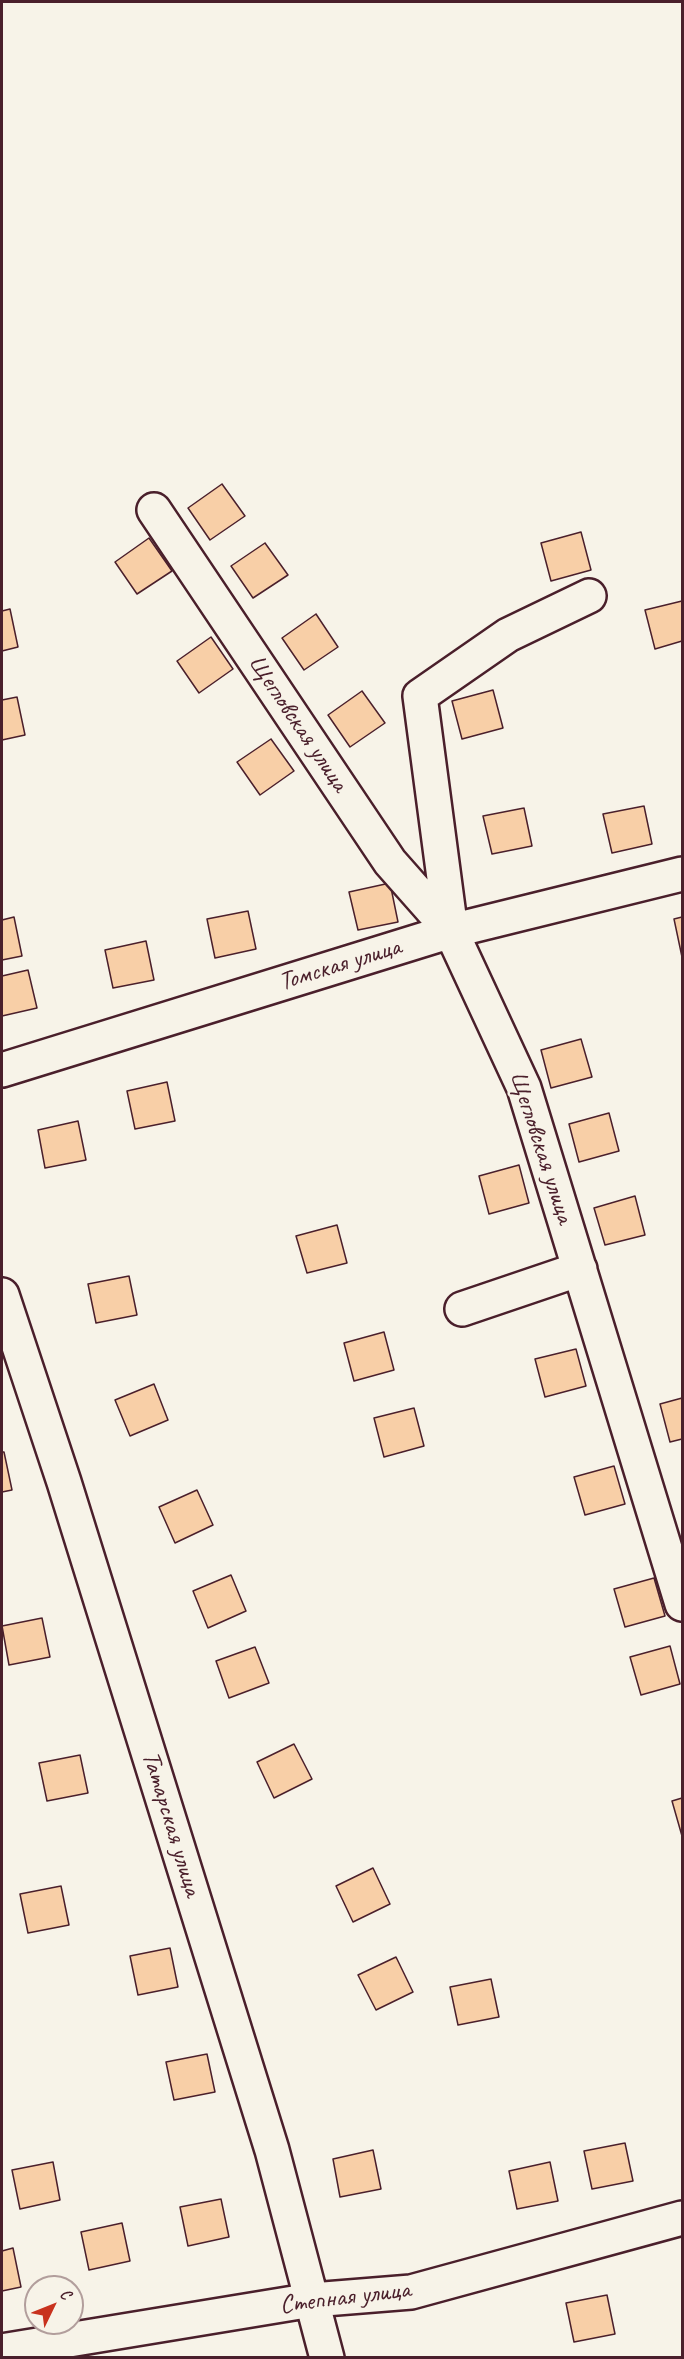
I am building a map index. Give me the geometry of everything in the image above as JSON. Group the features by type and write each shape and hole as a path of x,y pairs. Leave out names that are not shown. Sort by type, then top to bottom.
{"street":[{"name":"Щегловская улица","path":"154,510 390,862 451,931 524,1088 682,1604"},
{"name":"Щегловская улица","path":"451,931 420,696 507,635 589,596"},
{"name":"Томская улица","path":"2,1070 451,931 682,874"},
{"path":"462,1309 580,1269"},
{"name":"Татарская улица","path":"2,1295 64,1482 272,2150 327,2358"},
{"name":"Степная улица","path":"2,2351 53,2350 312,2300 411,2292 682,2218"}],"building":[{"path":"222,484 245,516 210,540 188,508"},
{"path":"581,532 591,570 551,581 541,543"},
{"path":"149,538 172,571 137,594 115,562"},
{"path":"265,543 288,575 253,598 231,566"},
{"path":"682,601 682,641 655,649 645,610"},
{"path":"10,609 18,647 2,651 2,611"},
{"path":"316,614 338,647 304,670 282,638"},
{"path":"211,637 233,669 199,693 177,661"},
{"path":"493,690 503,728 462,739 452,701"},
{"path":"362,691 385,723 350,747 328,715"},
{"path":"17,697 25,735 2,740 2,700"},
{"path":"271,739 294,771 260,795 237,762"},
{"path":"644,806 652,844 612,853 603,814"},
{"path":"524,808 532,846 492,854 483,816"},
{"path":"390,883 398,922 358,930 349,892"},
{"path":"248,911 256,949 215,958 207,919"},
{"path":"14,917 22,956 2,960 2,920"},
{"path":"682,917 682,957 674,919"},
{"path":"146,941 154,980 113,988 105,950"},
{"path":"28,970 37,1008 2,1016 2,976"},
{"path":"581,1039 592,1077 551,1088 541,1050"},
{"path":"167,1082 175,1121 135,1129 127,1091"},
{"path":"609,1113 619,1151 579,1162 569,1124"},
{"path":"78,1121 86,1160 45,1168 38,1130"},
{"path":"519,1165 529,1203 489,1214 479,1176"},
{"path":"635,1196 645,1235 605,1245 594,1208"},
{"path":"337,1225 347,1263 307,1273 296,1236"},
{"path":"129,1276 137,1315 96,1323 88,1284"},
{"path":"384,1332 394,1370 354,1381 344,1343"},
{"path":"576,1349 586,1386 545,1397 535,1359"},
{"path":"154,1384 168,1420 130,1436 115,1400"},
{"path":"682,1398 682,1439 670,1442 660,1404"},
{"path":"414,1408 424,1446 384,1457 374,1418"},
{"path":"2,1452 4,1452 12,1490 2,1492"},
{"path":"614,1466 625,1504 585,1515 574,1477"},
{"path":"197,1490 213,1525 175,1543 159,1507"},
{"path":"231,1575 246,1611 208,1628 193,1591"},
{"path":"654,1578 665,1616 625,1627 614,1589"},
{"path":"42,1618 50,1657 9,1665 2,1626"},
{"path":"670,1646 680,1684 641,1695 630,1657"},
{"path":"255,1647 269,1683 229,1698 216,1661"},
{"path":"294,1744 312,1779 274,1798 257,1762"},
{"path":"80,1755 88,1793 47,1801 39,1763"},
{"path":"682,1798 682,1836 672,1801"},
{"path":"373,1868 390,1904 353,1922 336,1886"},
{"path":"61,1886 69,1925 28,1933 20,1894"},
{"path":"170,1948 178,1987 138,1995 130,1956"},
{"path":"396,1957 413,1992 376,2010 358,1975"},
{"path":"491,1979 499,2017 458,2025 450,1987"},
{"path":"207,2054 215,2092 174,2100 166,2062"},
{"path":"625,2143 633,2181 592,2189 584,2151"},
{"path":"373,2150 381,2189 340,2197 333,2159"},
{"path":"53,2162 60,2200 20,2209 12,2170"},
{"path":"550,2162 558,2201 517,2209 509,2171"},
{"path":"221,2199 229,2237 188,2246 180,2207"},
{"path":"122,2223 130,2261 89,2270 81,2232"},
{"path":"13,2248 21,2287 2,2291 2,2251"},
{"path":"607,2295 615,2334 574,2342 566,2303"}]}
